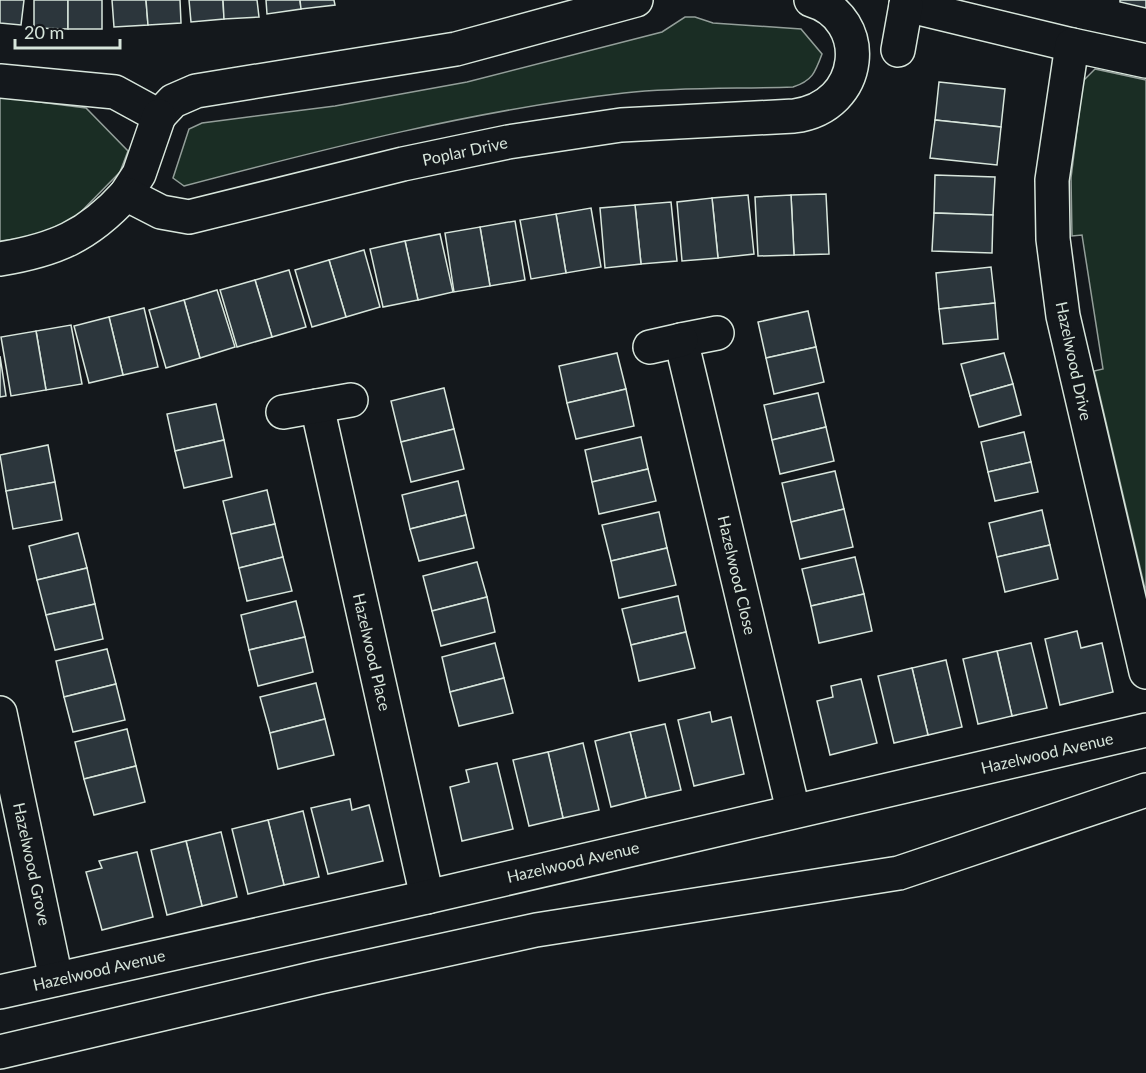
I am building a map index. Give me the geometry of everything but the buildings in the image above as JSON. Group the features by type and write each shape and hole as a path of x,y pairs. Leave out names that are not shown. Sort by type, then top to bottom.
{"street":[{"path":"0,259 42,251 72,239 98,221 126,194 139,174 159,116 173,101 196,91 456,48 636,0"},
{"name":"Poplar Drive","path":"126,194 161,212 189,217 403,164 508,142 621,125 794,116 817,111 830,104 841,92 851,70 852,53 848,37 836,16 826,7 811,0"},
{"path":"898,50 907,3 1146,62"},
{"name":"Hazelwood Drive","path":"1072,45 1052,180 1053,239 1063,316 1146,672"},
{"path":"0,81 115,92 159,116"},
{"name":"Hazelwood Close","path":"717,333 665,343 793,810"},
{"path":"284,412 351,400"},
{"name":"Hazelwood Place","path":"317,406 427,897"},
{"name":"Hazelwood Grove","path":"0,713 56,979"},
{"name":"Hazelwood Avenue","path":"0,992 427,897 793,810 1146,730"},
{"path":"0,1052 308,980 536,930 899,873 1146,790"}],"green space":[{"path":"685,17 695,17 713,23 801,29 822,54 809,79 793,87 666,90 568,100 402,132 184,186 173,178 189,129 202,123 335,106 467,82 662,32"},
{"path":"1095,69 1146,80 1146,593 1094,371 1103,369 1082,235 1072,236 1071,178 1083,81"},
{"path":"0,97 86,108 128,151 120,172 69,224 49,235 0,241"}]}
